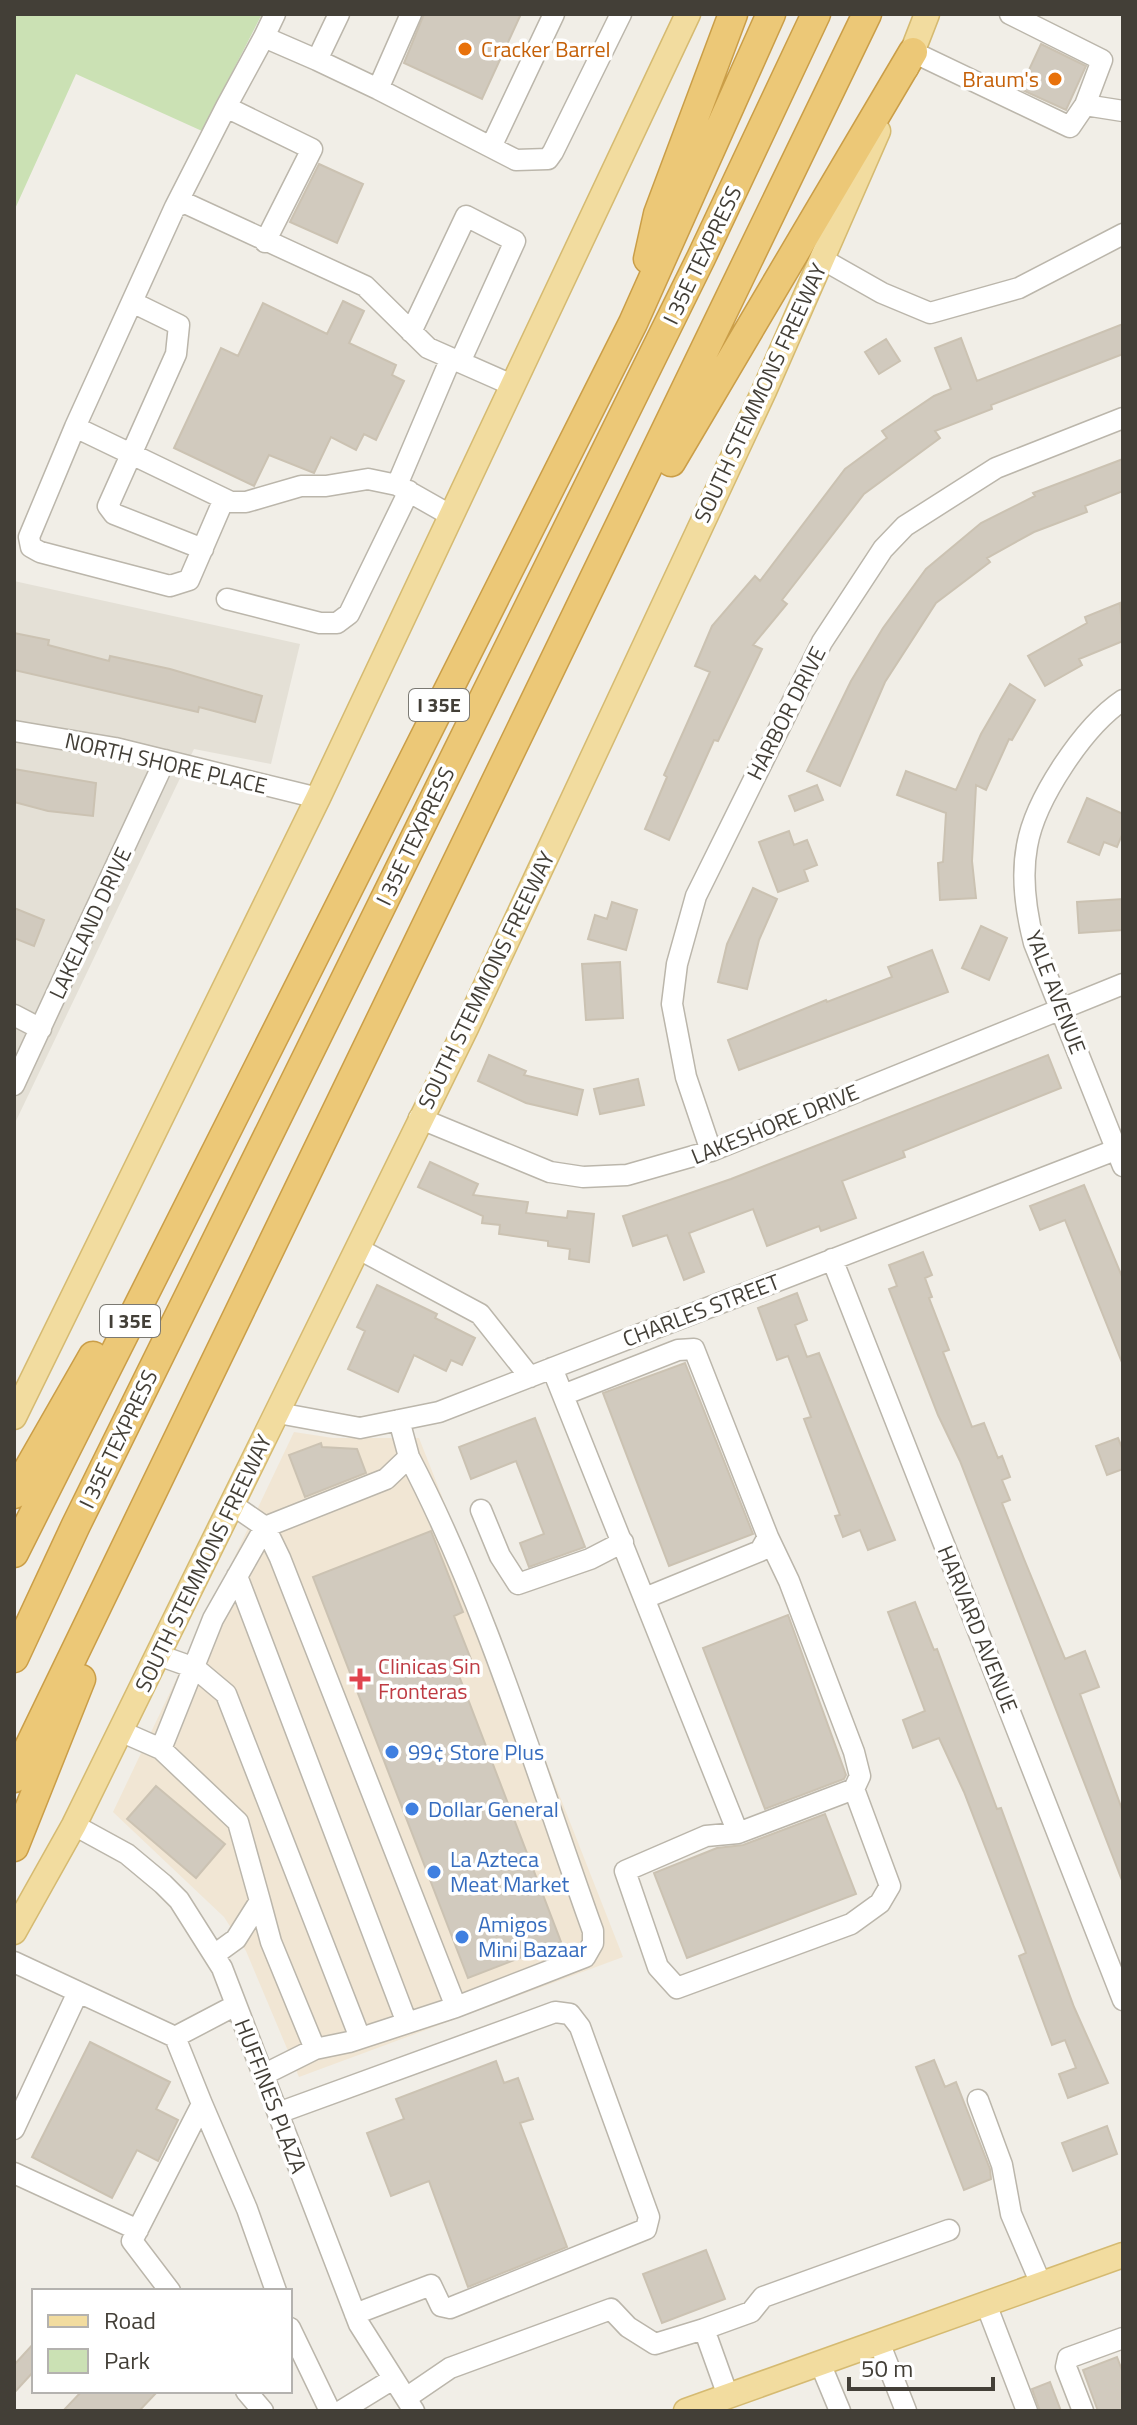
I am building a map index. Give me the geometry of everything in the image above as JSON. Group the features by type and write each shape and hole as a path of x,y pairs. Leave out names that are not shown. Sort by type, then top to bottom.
{"highway":[{"path":"633,323 658,214 733,14"},
{"name":"I 35E","path":"14,1553 245,1088 633,323 771,14"},
{"name":"I 35E TEXPRESS","path":"14,1658 76,1525 701,258 816,14"},
{"path":"14,1778 867,14"},
{"path":"493,785 699,411 913,52"},
{"path":"14,1494 245,1088"},
{"path":"14,1847 174,1444"}],"main road":[{"path":"14,1417 318,798 688,14"},
{"name":"SOUTH STEMMONS FREEWAY","path":"14,1932 74,1825 492,972 822,259 927,14"},
{"path":"695,2409 1123,2255"}],"street":[{"path":"224,499 189,580 170,586 31,547 29,537 75,427 175,207 275,14"},
{"path":"317,60 339,14"},
{"path":"378,89 411,14"},
{"path":"491,147 554,14"},
{"path":"264,37 378,89 516,160 548,159 621,14"},
{"path":"913,52 1070,127 1085,105 1102,60 1010,14"},
{"path":"1085,105 1123,111"},
{"path":"226,107 312,149 265,242"},
{"path":"175,207 185,203 365,286 428,348 512,385"},
{"path":"227,599 320,623 337,623 349,614 455,360 515,241 466,216 411,332"},
{"path":"822,259 882,293 930,313 1019,288 1123,234"},
{"path":"132,302 179,325 176,354 108,506 114,514 203,549"},
{"name":"HARBOR DRIVE","path":"711,1151 686,1077 672,1004 677,964 696,896 822,642 883,549 905,526 996,468 1123,418"},
{"path":"75,427 224,499 246,502 301,486 326,486 368,479 403,488 450,515"},
{"name":"YALE AVENUE","path":"1121,1154 1034,943 1027,917 1027,844 1073,749 1123,700"},
{"name":"NORTH SHORE PLACE","path":"14,731 115,748 318,798"},
{"name":"LAKELAND DRIVE","path":"14,1085 165,760"},
{"name":"LAKESHORE DRIVE","path":"419,1118 550,1172 583,1177 627,1175 711,1151 1123,984"},
{"path":"14,1015 41,1029"},
{"name":"CHARLES STREET","path":"278,1413 360,1428 439,1412 832,1259 1121,1154"},
{"path":"357,1248 480,1314 530,1377"},
{"name":"HARVARD AVENUE","path":"832,1259 1123,2000"},
{"path":"563,1395 678,1350 694,1349 768,1537 789,1581 854,1752 860,1776 854,1789 738,1833 706,1836 625,1871 658,1967 677,1988 851,1924 880,1903 890,1886 854,1789"},
{"path":"552,1368 738,1833"},
{"path":"263,2075 315,2049 456,2007 585,1957 593,1943 593,1931 482,1624 433,1503 409,1457 399,1420"},
{"path":"161,1749 213,1619 265,1527 386,1479 409,1457"},
{"path":"233,1505 265,1527 280,1558 456,2007"},
{"path":"481,1510 500,1556 518,1584 590,1559 623,1542"},
{"path":"645,1598 760,1551 768,1537"},
{"path":"237,1576 407,2023"},
{"path":"158,1655 195,1668 226,1694 360,2038"},
{"path":"120,1731 161,1749 238,1822 271,1942 315,2049"},
{"name":"HUFFINES PLAZA","path":"74,1825 127,1854 163,1884 179,1900 214,1955 355,2314 410,2405"},
{"path":"214,1955 236,1939 260,1901"},
{"path":"14,1962 175,2037 247,2209 275,2289"},
{"path":"14,2129 78,1992"},
{"path":"175,2037 236,2005"},
{"path":"278,2113 555,2012 570,2014 580,2027 649,2217 646,2229 450,2308 441,2306 431,2285 355,2314"},
{"path":"978,2100 1002,2165 1011,2214 1041,2284"},
{"path":"168,2289 132,2241 202,2104"},
{"path":"14,2173 138,2230"},
{"path":"410,2405 450,2368 611,2309 628,2327 655,2344 751,2312 763,2297 949,2230"},
{"path":"986,2304 1027,2411"},
{"path":"704,2329 728,2396"},
{"path":"292,2332 330,2411"},
{"path":"1083,2411 1066,2367 1068,2358 1123,2338"},
{"path":"879,2342 906,2411"},
{"path":"820,2363 840,2411"},
{"path":"341,2411 393,2379"},
{"path":"248,2393 263,2411"}],"shaded area":[{"path":"14,581 300,644 271,764 194,749 14,1125"},
{"path":"294,1432 333,1438 419,1438 623,1957 299,2077 246,1951 224,1917 113,1812"}],"green space":[{"path":"14,14 262,14 202,131 76,74 14,211"}],"building":[{"path":"424,14 521,14 482,99 404,63"},
{"name":"Braum's","path":"1041,44 1086,66 1066,110 1020,89"},
{"path":"319,164 363,184 337,243 290,222"},
{"path":"343,301 364,311 349,343 396,365 392,375 404,381 376,440 364,434 356,450 331,437 314,473 269,455 254,486 174,448 221,348 238,356 263,303 327,334"},
{"path":"1123,324 1123,354 991,405 992,409 935,431 940,438 864,494 782,600 787,604 753,645 762,649 718,741 714,740 669,840 645,829 667,777 664,775 710,672 695,666 712,626 755,576 760,581 845,469 887,438 882,431 934,396 951,389 935,348 961,338 977,381"},
{"path":"886,339 900,361 879,374 865,352"},
{"path":"1123,459 1123,491 1085,506 1087,512 1034,532 987,558 990,562 936,603 885,682 840,786 807,771 851,681 883,628 926,569 981,523 1035,496 1033,493"},
{"path":"1120,603 1123,641 1079,659 1082,665 1045,686 1028,656 1087,623 1085,617"},
{"path":"14,633 49,640 48,645 109,661 110,656 170,669 262,696 255,722 199,707 198,712 14,670"},
{"path":"1010,684 1035,700 1012,740 1009,739 986,790 976,785 972,861 976,898 940,900 938,863 943,862 946,813 897,795 906,771 956,790 981,734"},
{"path":"14,769 96,783 93,816 48,811 14,802"},
{"path":"817,785 823,800 795,811 789,796"},
{"path":"1087,798 1123,814 1123,832 1117,847 1104,842 1099,855 1068,842"},
{"path":"789,831 794,845 807,840 817,865 804,870 808,881 778,892 759,842"},
{"path":"753,888 777,899 759,940 747,989 718,982 727,944"},
{"path":"1123,899 1123,930 1079,933 1077,902"},
{"path":"612,902 637,910 626,950 588,939 595,915 607,919"},
{"path":"14,908 44,920 34,946 14,938"},
{"path":"981,926 1007,938 989,980 962,968"},
{"path":"932,950 948,992 739,1070 728,1040 892,977 888,967"},
{"path":"620,962 623,1018 586,1020 582,964"},
{"path":"489,1055 526,1071 524,1075 583,1090 577,1115 526,1103 478,1081"},
{"path":"1048,1055 1061,1088 903,1151 905,1157 842,1181 856,1218 821,1231 819,1226 767,1246 753,1209 689,1233 704,1272 684,1280 667,1235 633,1246 623,1216 731,1179"},
{"path":"638,1079 644,1105 600,1114 594,1089"},
{"path":"430,1162 478,1184 473,1195 528,1202 526,1213 567,1218 568,1211 594,1214 589,1262 569,1259 570,1249 548,1246 548,1241 499,1234 500,1225 482,1223 483,1216 418,1187"},
{"path":"1084,1185 1123,1279 1123,1365 1065,1220 1040,1230 1030,1206"},
{"path":"923,1252 932,1275 925,1278 932,1297 929,1298 949,1350 943,1352 972,1427 984,1423 998,1458 1002,1456 1010,1477 1002,1480 1010,1500 1002,1503 1024,1559 1065,1659 1085,1651 1099,1687 1080,1694 1123,1812 1123,1883 960,1461 938,1415 889,1289 897,1286 889,1265"},
{"path":"377,1285 437,1314 435,1318 475,1338 462,1365 451,1360 446,1371 414,1355 398,1392 348,1369 365,1331 357,1327"},
{"path":"797,1293 807,1320 795,1325 807,1357 819,1353 895,1540 868,1550 860,1530 843,1537 835,1516 840,1515 804,1419 811,1417 788,1356 777,1360 758,1308"},
{"path":"685,1363 753,1534 669,1566 603,1393"},
{"path":"535,1418 585,1547 529,1567 520,1543 544,1534 516,1461 471,1479 459,1447"},
{"path":"1118,1438 1123,1450 1123,1469 1107,1475 1096,1446"},
{"path":"321,1443 322,1447 357,1449 366,1473 305,1497 289,1455"},
{"path":"431,1531 463,1612 454,1616 474,1667 458,1673 561,1942 468,1978 313,1577"},
{"path":"915,1602 934,1650 937,1649 997,1809 1001,1808 1074,2007 1108,2083 1068,2098 1059,2074 1076,2068 1065,2040 1052,2045 1019,1956 1026,1953 964,1792 939,1738 913,1748 903,1720 925,1711 888,1612"},
{"path":"788,1615 846,1775 844,1779 765,1809 703,1648"},
{"path":"156,1786 225,1844 196,1878 127,1819"},
{"path":"825,1814 856,1894 687,1958 654,1873 717,1848 743,1845"},
{"path":"90,2042 170,2082 156,2109 178,2120 158,2161 137,2150 112,2198 32,2157"},
{"path":"934,2060 945,2087 956,2082 990,2169 991,2179 964,2190 916,2067"},
{"path":"496,2061 504,2083 518,2078 533,2119 520,2123 567,2247 468,2287 429,2181 391,2196 367,2133 404,2119 396,2099"},
{"path":"1107,2126 1117,2154 1073,2171 1062,2143"},
{"path":"706,2250 725,2299 662,2323 643,2274"},
{"path":"32,2345 32,2373 14,2393 14,2365"},
{"path":"1117,2357 1123,2373 1123,2411 1098,2411 1083,2370"},
{"path":"1050,2382 1061,2411 1040,2411 1032,2389"},
{"path":"80,2393 156,2393 139,2411 63,2411"}],"place":[{"name":"Cracker Barrel","path":"465,49"},
{"name":"Braum's","path":"1055,79"},
{"name":"Clinicas Sin Fronteras","path":"360,1679"},
{"name":"99¢ Store Plus","path":"392,1752"},
{"name":"Dollar General","path":"412,1809"},
{"name":"La Azteca Meat Market","path":"434,1872"},
{"name":"Amigos Mini Bazaar","path":"462,1937"}]}
